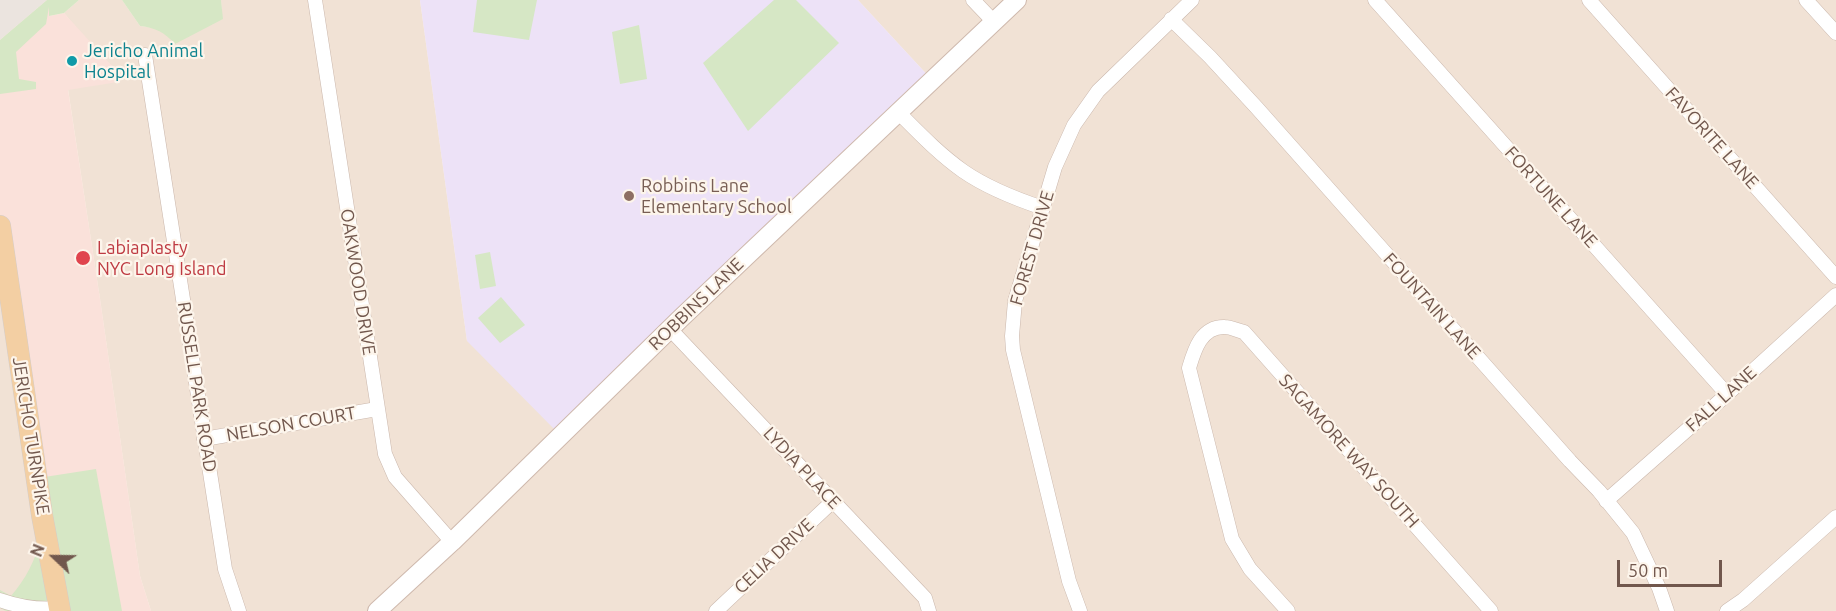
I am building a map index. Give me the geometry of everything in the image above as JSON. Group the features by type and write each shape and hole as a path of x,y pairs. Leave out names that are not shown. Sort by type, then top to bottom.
{"main road":[{"name":"JERICHO TURNPIKE","path":"0,226 59,610"}],"street":[{"name":"OAKWOOD DRIVE","path":"315,0 385,454 394,477 452,542"},
{"path":"973,0 994,22"},
{"name":"ROBBINS LANE","path":"383,609 670,328 1017,0"},
{"name":"FOREST DRIVE","path":"1080,611 1069,581 1012,350 1015,301 1055,167 1074,125 1098,91 1192,0"},
{"name":"FORTUNE LANE","path":"1375,0 1726,393"},
{"name":"FAVORITE LANE","path":"1589,0 1836,277"},
{"path":"1806,0 1836,33"},
{"name":"FOUNTAIN LANE","path":"1171,19 1257,108 1599,491 1633,533 1659,588 1667,611"},
{"name":"RUSSELL PARK ROAD","path":"146,55 225,569 239,611"},
{"path":"898,112 965,173 1020,200 1043,208"},
{"name":"FALL LANE","path":"1606,501 1836,296"},
{"name":"SAGAMORE WAY SOUTH","path":"1288,611 1250,569 1232,539 1189,368 1195,346 1214,328 1225,327 1244,332 1491,611"},
{"name":"LYDIA PLACE","path":"670,328 925,598 929,611"},
{"name":"NELSON COURT","path":"204,439 377,410"},
{"name":"CELIA DRIVE","path":"716,611 833,501"},
{"path":"1727,611 1743,600 1836,517"},
{"path":"0,600 25,608 59,610"}],"shaded area":[{"path":"0,0 47,0 0,40"},
{"path":"47,0 51,0 49,16 64,13 115,69 118,82 68,90 140,576 151,611 61,611 0,216 0,40"},
{"path":"79,0 122,0 140,26 166,33 222,19 221,0 420,0 467,341 932,80 858,0 1836,0 1836,611 151,611 140,576 68,89 118,81 64,13"},
{"name":"Robbins Lane Elementary School","path":"420,0 858,0 932,80 561,436 467,341"},
{"path":"0,231 61,611 0,611"}],"green space":[{"path":"47,0 79,0 64,13 49,16 49,7 46,24 16,52 19,79 36,82 36,89 0,94 0,40"},
{"path":"122,0 221,0 223,19 175,44 159,31 140,26"},
{"path":"477,0 537,0 529,40 473,32"},
{"path":"774,0 796,0 839,43 748,131 703,63"},
{"path":"639,25 647,79 620,84 612,32"},
{"path":"490,252 496,286 480,289 475,255"},
{"path":"501,297 525,325 500,343 478,318"},
{"path":"96,469 122,611 60,611 38,478"},
{"path":"41,541 55,611 6,611 0,608 0,590 11,596 29,570"}],"place":[{"name":"Jericho Animal Hospital","path":"72,61"},
{"name":"Robbins Lane Elementary School","path":"629,196"},
{"name":"Labiaplasty NYC Long Island","path":"83,258"}]}
